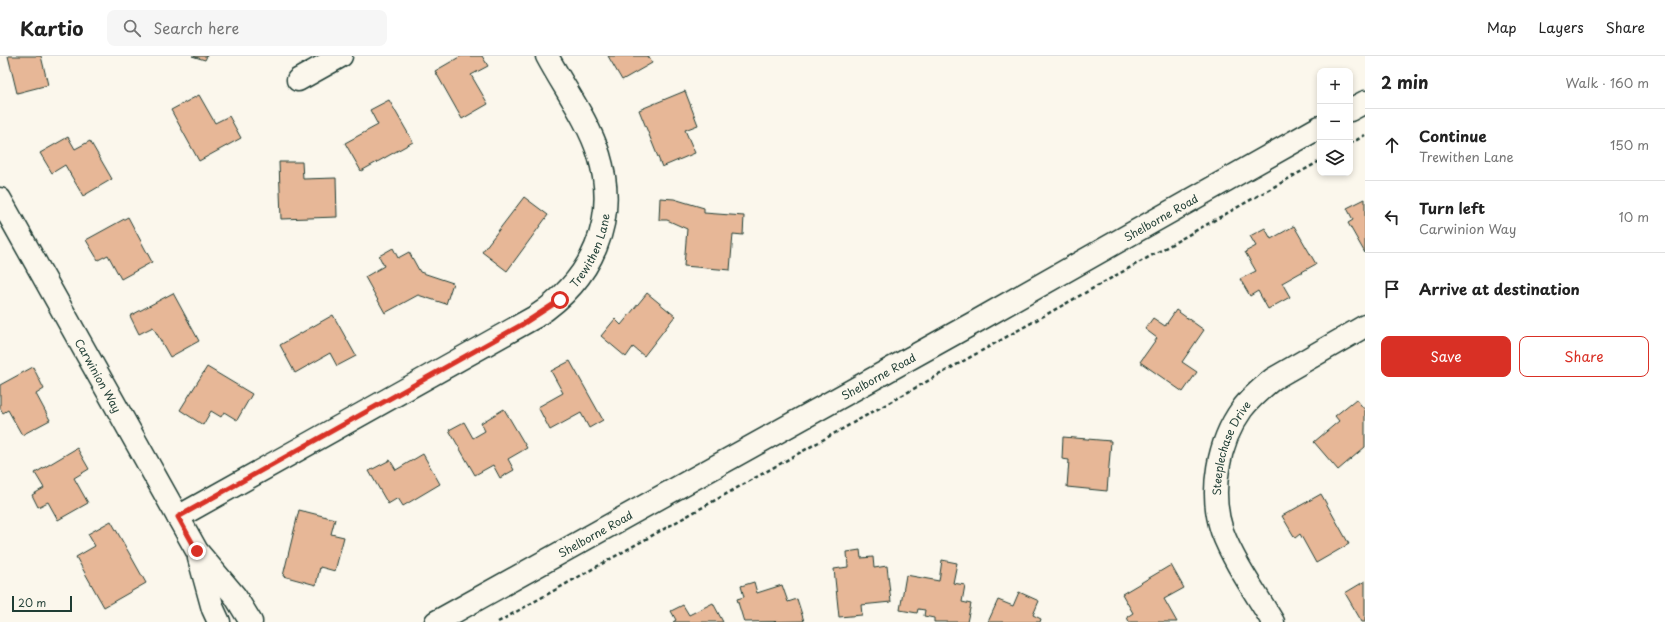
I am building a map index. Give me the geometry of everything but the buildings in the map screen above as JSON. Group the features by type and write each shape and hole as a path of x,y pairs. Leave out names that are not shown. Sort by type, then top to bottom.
{"street":[{"path":"298,80 341,56"},
{"name":"Trewithen Lane","path":"178,517 535,317 560,300 570,289 585,268 599,239 605,211 604,184 602,169 593,141 546,56"},
{"path":"1353,108 1365,102"},
{"name":"Shelborne Road","path":"436,622 1317,129"},
{"name":"Carwinion Way","path":"0,199 197,551 236,596 251,622"},
{"name":"Steeplechase Drive","path":"1273,622 1236,559 1219,520 1217,476 1226,440 1241,410 1273,379 1365,326"},
{"name":"Carwinion Way","path":"197,551 213,609 219,622"}],"path":[{"path":"1353,142 1365,135"},
{"path":"498,622 1317,163"}],"route":[{"path":"197,551 178,517 523,324 560,300"}]}
